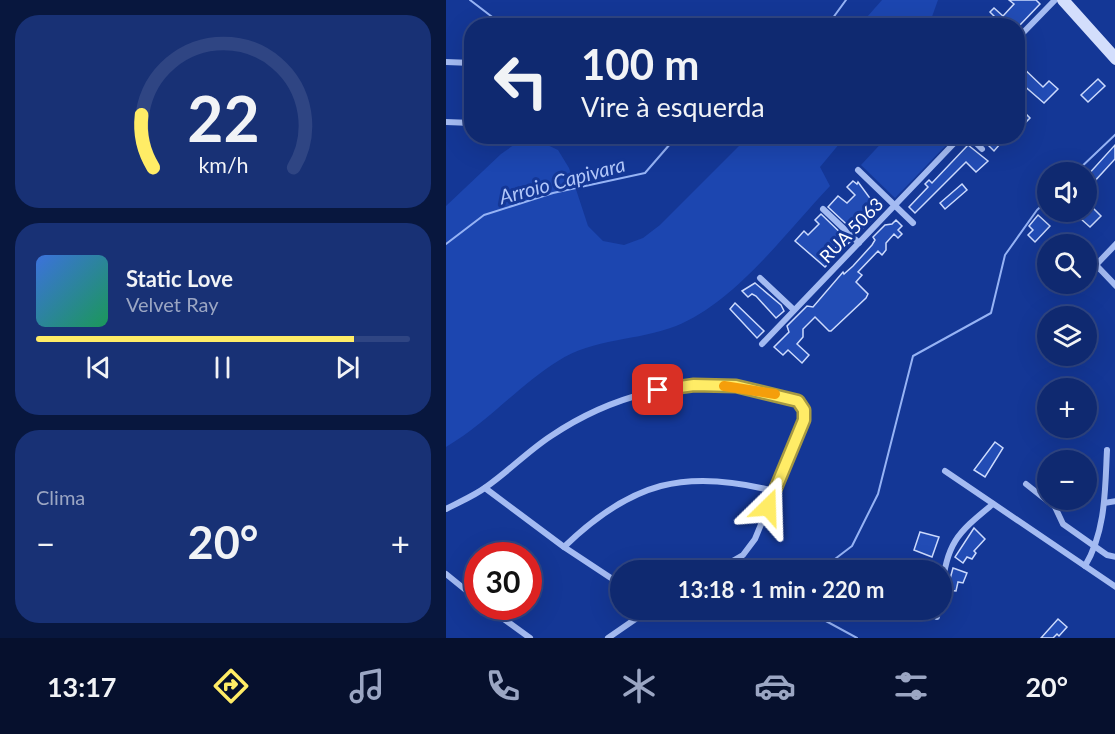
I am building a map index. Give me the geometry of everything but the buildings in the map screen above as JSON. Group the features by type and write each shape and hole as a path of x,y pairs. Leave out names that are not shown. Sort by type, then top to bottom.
{"main road":[{"path":"1063,0 1115,59"}],"street":[{"path":"1025,31 1055,0"},
{"path":"446,62 464,63"},
{"path":"446,122 464,123"},
{"name":"RUA 5063","path":"762,344 953,144"},
{"path":"977,144 982,149"},
{"path":"858,170 913,223"},
{"path":"823,208 859,243"},
{"path":"1115,244 1096,265 1115,286"},
{"path":"760,278 794,310"},
{"path":"446,509 485,488 550,436 594,411 640,393 694,385 736,386 789,396 802,405 804,420 750,548 735,560"},
{"path":"1085,566 1096,548 1104,503 1107,450"},
{"path":"945,471 1115,587"},
{"path":"564,547 594,520 623,500 671,483 723,480 774,491"},
{"path":"1025,484 1055,507 1063,524 1107,555 1115,557"},
{"path":"485,488 564,547 610,577"},
{"path":"1104,503 1115,501"},
{"path":"947,560 950,547 959,534 993,504"},
{"path":"446,574 464,589"},
{"path":"505,620 530,638"},
{"path":"608,638 634,620"}],"shaded area":[{"path":"882,0 938,0 932,18 866,18"},
{"path":"515,144 545,144 558,150 569,168 588,226 603,241 624,245 643,238 660,225 741,144 839,144 820,167 830,186 759,264 719,300 698,315 676,326 586,348 558,361 446,447 446,206 501,154"},
{"path":"881,144 947,144 895,198 861,165"}],"waterway":[{"path":"470,0 494,18"},
{"name":"Arroio Capivara","path":"833,18 846,0"},
{"path":"1087,162 1116,134"},
{"name":"Arroio Capivara","path":"446,244 484,215 553,193 645,173 670,144"},
{"path":"834,560 852,546 878,494 913,356 991,313 1005,255 1037,210"},
{"path":"824,620 857,638"}],"slow traffic":[{"path":"724,386 736,386 775,394"}],"route":[{"path":"658,390 694,385 736,386 789,396 802,405 804,420 768,507"}]}
